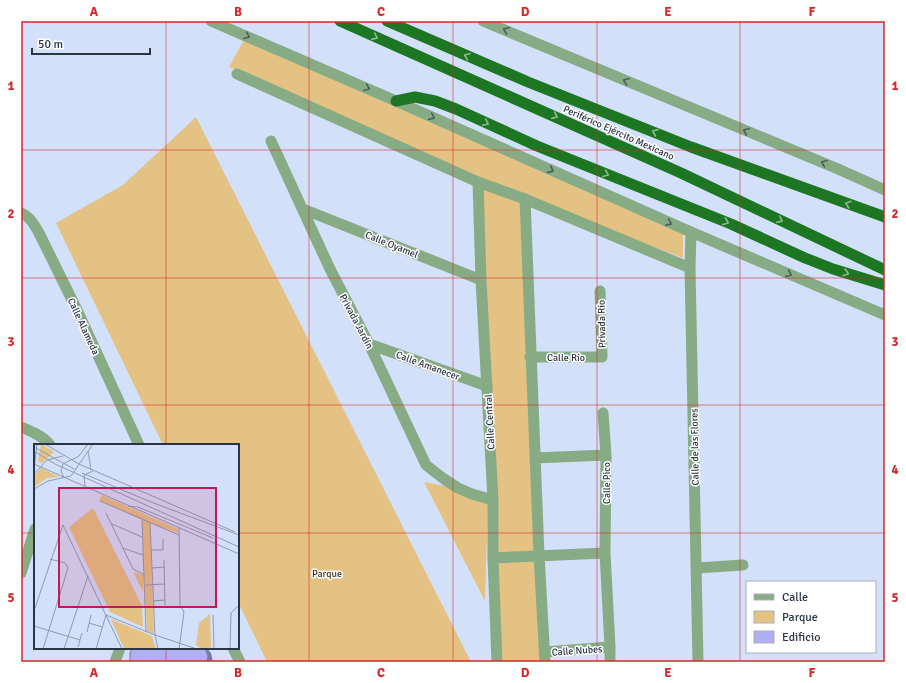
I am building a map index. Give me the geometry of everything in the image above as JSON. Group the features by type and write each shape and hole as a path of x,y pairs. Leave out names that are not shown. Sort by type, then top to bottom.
{"highway":[{"name":"Periférico Ejército Mexicano","path":"340,21 682,173 885,270"},
{"name":"Periférico Ejército Mexicano","path":"387,21 528,82 698,149 885,217"},
{"path":"396,101 414,97 435,101 449,106 537,146 731,224 805,258 833,269 885,285"}],"street":[{"path":"211,21 885,316"},
{"path":"483,21 885,190"},
{"path":"237,74 478,182 524,199 690,268"},
{"name":"Privada Jardín","path":"271,141 330,269 369,344 426,464 458,488 493,500"},
{"name":"Calle Central","path":"478,182 481,280 493,500 493,558 497,662"},
{"path":"524,199 544,657"},
{"name":"Calle Oyamel","path":"303,209 481,280"},
{"name":"Calle Alameda","path":"21,213 33,222 39,233 78,312 139,444"},
{"name":"Calle de las Flores","path":"691,232 690,268 698,662"},
{"name":"Privada Río","path":"600,291 602,357"},
{"name":"Calle Amanecer","path":"369,344 486,386"},
{"name":"Calle Río","path":"530,357 602,357"},
{"name":"Calle Pico","path":"603,414 606,455 605,553 610,662"},
{"path":"21,427 35,433 49,444"},
{"path":"535,458 606,455"},
{"path":"21,573 34,532"},
{"path":"493,558 605,553"},
{"path":"697,568 743,564"},
{"name":"Calle Nubes","path":"544,657 610,647"},
{"path":"115,662 120,649"},
{"path":"234,649 240,662"}],"green space":[{"path":"245,38 683,233 683,258 478,181 229,67"},
{"name":"Parque","path":"196,117 471,662 267,662 239,604 239,444 163,444 56,223 123,185"},
{"path":"479,183 524,200 536,553 495,555"},
{"path":"424,482 445,486 488,503 485,601"},
{"path":"537,558 541,662 499,662 495,560"}],"building":[{"path":"132,649 205,649 208,656 207,662 130,662"}]}
